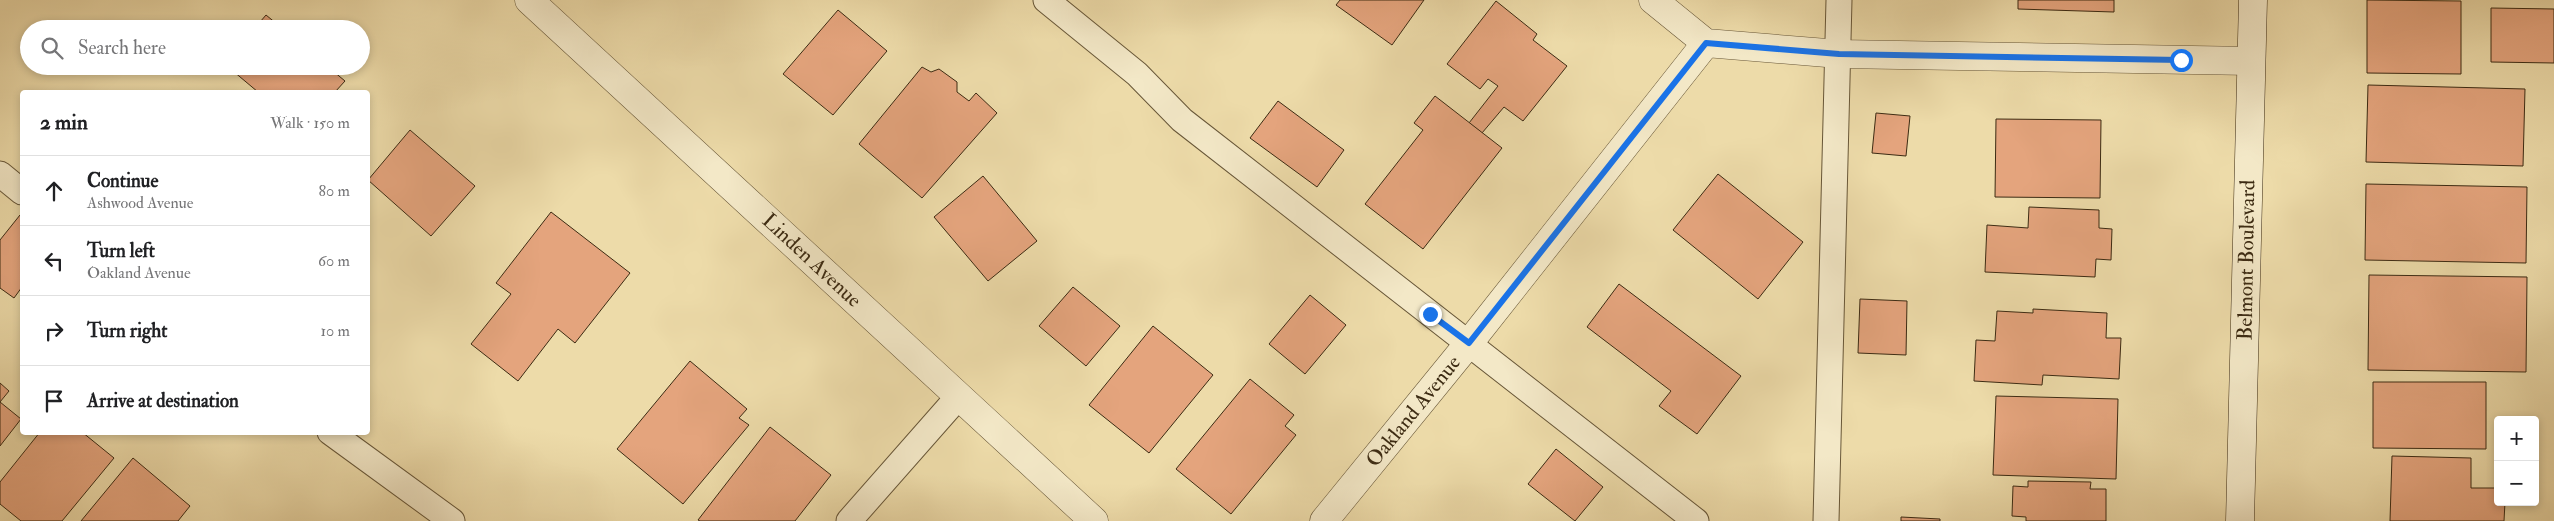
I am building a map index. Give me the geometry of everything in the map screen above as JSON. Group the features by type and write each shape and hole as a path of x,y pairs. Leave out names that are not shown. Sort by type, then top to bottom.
{"street":[{"name":"Linden Avenue","path":"530,0 1094,521"},
{"path":"1653,0 1706,43 1839,54 2251,61"},
{"name":"Belmont Boulevard","path":"2240,521 2253,0"},
{"name":"Oakland Avenue","path":"1324,521 1469,343 1706,43"}],"lane":[{"path":"1046,0 1137,74 1182,120 1696,521"},
{"path":"1826,521 1839,0"},
{"path":"0,174 20,190"},
{"path":"850,521 959,396"},
{"path":"334,435 452,521"}],"building":[{"path":"1340,0 1424,0 1392,45 1336,5"},
{"path":"2018,0 2114,0 2114,12 2018,9"},
{"path":"2367,0 2461,1 2461,74 2367,73"},
{"path":"1496,1 1537,34 1533,40 1567,66 1523,121 1504,107 1482,133 1469,123 1498,86 1488,79 1480,89 1447,64"},
{"path":"2491,8 2554,9 2554,63 2491,62"},
{"path":"838,10 887,51 833,115 783,74"},
{"path":"266,15 272,20 262,20"},
{"path":"922,67 931,72 939,69 957,82 957,92 969,101 976,93 997,113 922,198 859,144"},
{"path":"238,75 338,75 345,81 337,90 256,90"},
{"path":"2368,85 2525,89 2523,166 2366,162"},
{"path":"1435,96 1502,148 1423,249 1365,204 1423,130 1414,123"},
{"path":"1278,101 1344,150 1317,187 1250,138"},
{"path":"1876,113 1910,116 1906,156 1872,153"},
{"path":"1996,119 2101,120 2100,198 1995,197"},
{"path":"410,130 475,186 431,236 370,182 370,178"},
{"path":"1718,174 1803,242 1758,299 1673,230"},
{"path":"983,176 1037,241 988,281 934,217"},
{"path":"2366,184 2527,187 2526,263 2365,260"},
{"path":"2029,207 2099,210 2099,228 2112,229 2111,260 2096,259 2095,277 1985,272 1987,225 2028,228"},
{"path":"551,212 630,273 575,343 558,329 518,381 471,344 511,294 496,283"},
{"path":"20,215 20,290 14,298 0,288 0,240"},
{"path":"2369,275 2527,277 2526,372 2368,370"},
{"path":"1619,284 1741,376 1697,434 1659,406 1671,391 1587,327"},
{"path":"1073,287 1120,326 1086,366 1039,326"},
{"path":"1310,295 1346,325 1305,374 1269,344"},
{"path":"1860,299 1907,301 1906,355 1858,353"},
{"path":"2033,309 2107,313 2106,338 2121,338 2119,379 2043,375 2042,385 1974,381 1976,340 1995,341 1997,311 2033,313"},
{"path":"1153,326 1213,375 1149,453 1089,405"},
{"path":"690,361 747,409 739,418 749,425 683,504 617,449"},
{"path":"1250,379 1294,415 1285,426 1296,435 1231,514 1176,469"},
{"path":"2373,382 2486,382 2486,449 2373,448"},
{"path":"0,383 9,391 0,402"},
{"path":"1996,396 2118,399 2116,479 1993,475"},
{"path":"0,402 20,418 20,420 0,446"},
{"path":"770,427 831,475 795,521 698,520"},
{"path":"38,435 86,435 114,458 62,521 21,521 0,504 0,482"},
{"path":"1556,449 1603,487 1575,521 1528,484"},
{"path":"2392,456 2471,458 2471,488 2494,488 2494,506 2505,506 2504,521 2390,521"},
{"path":"133,458 190,506 178,521 81,521"},
{"path":"2028,481 2091,482 2090,489 2106,489 2106,521 2026,521 2026,517 2012,516 2013,486 2028,487"},
{"path":"1901,517 1940,519 1940,521 1901,521"}],"route":[{"path":"1430,314 1469,343 1706,43 1839,54 2181,60"}]}
